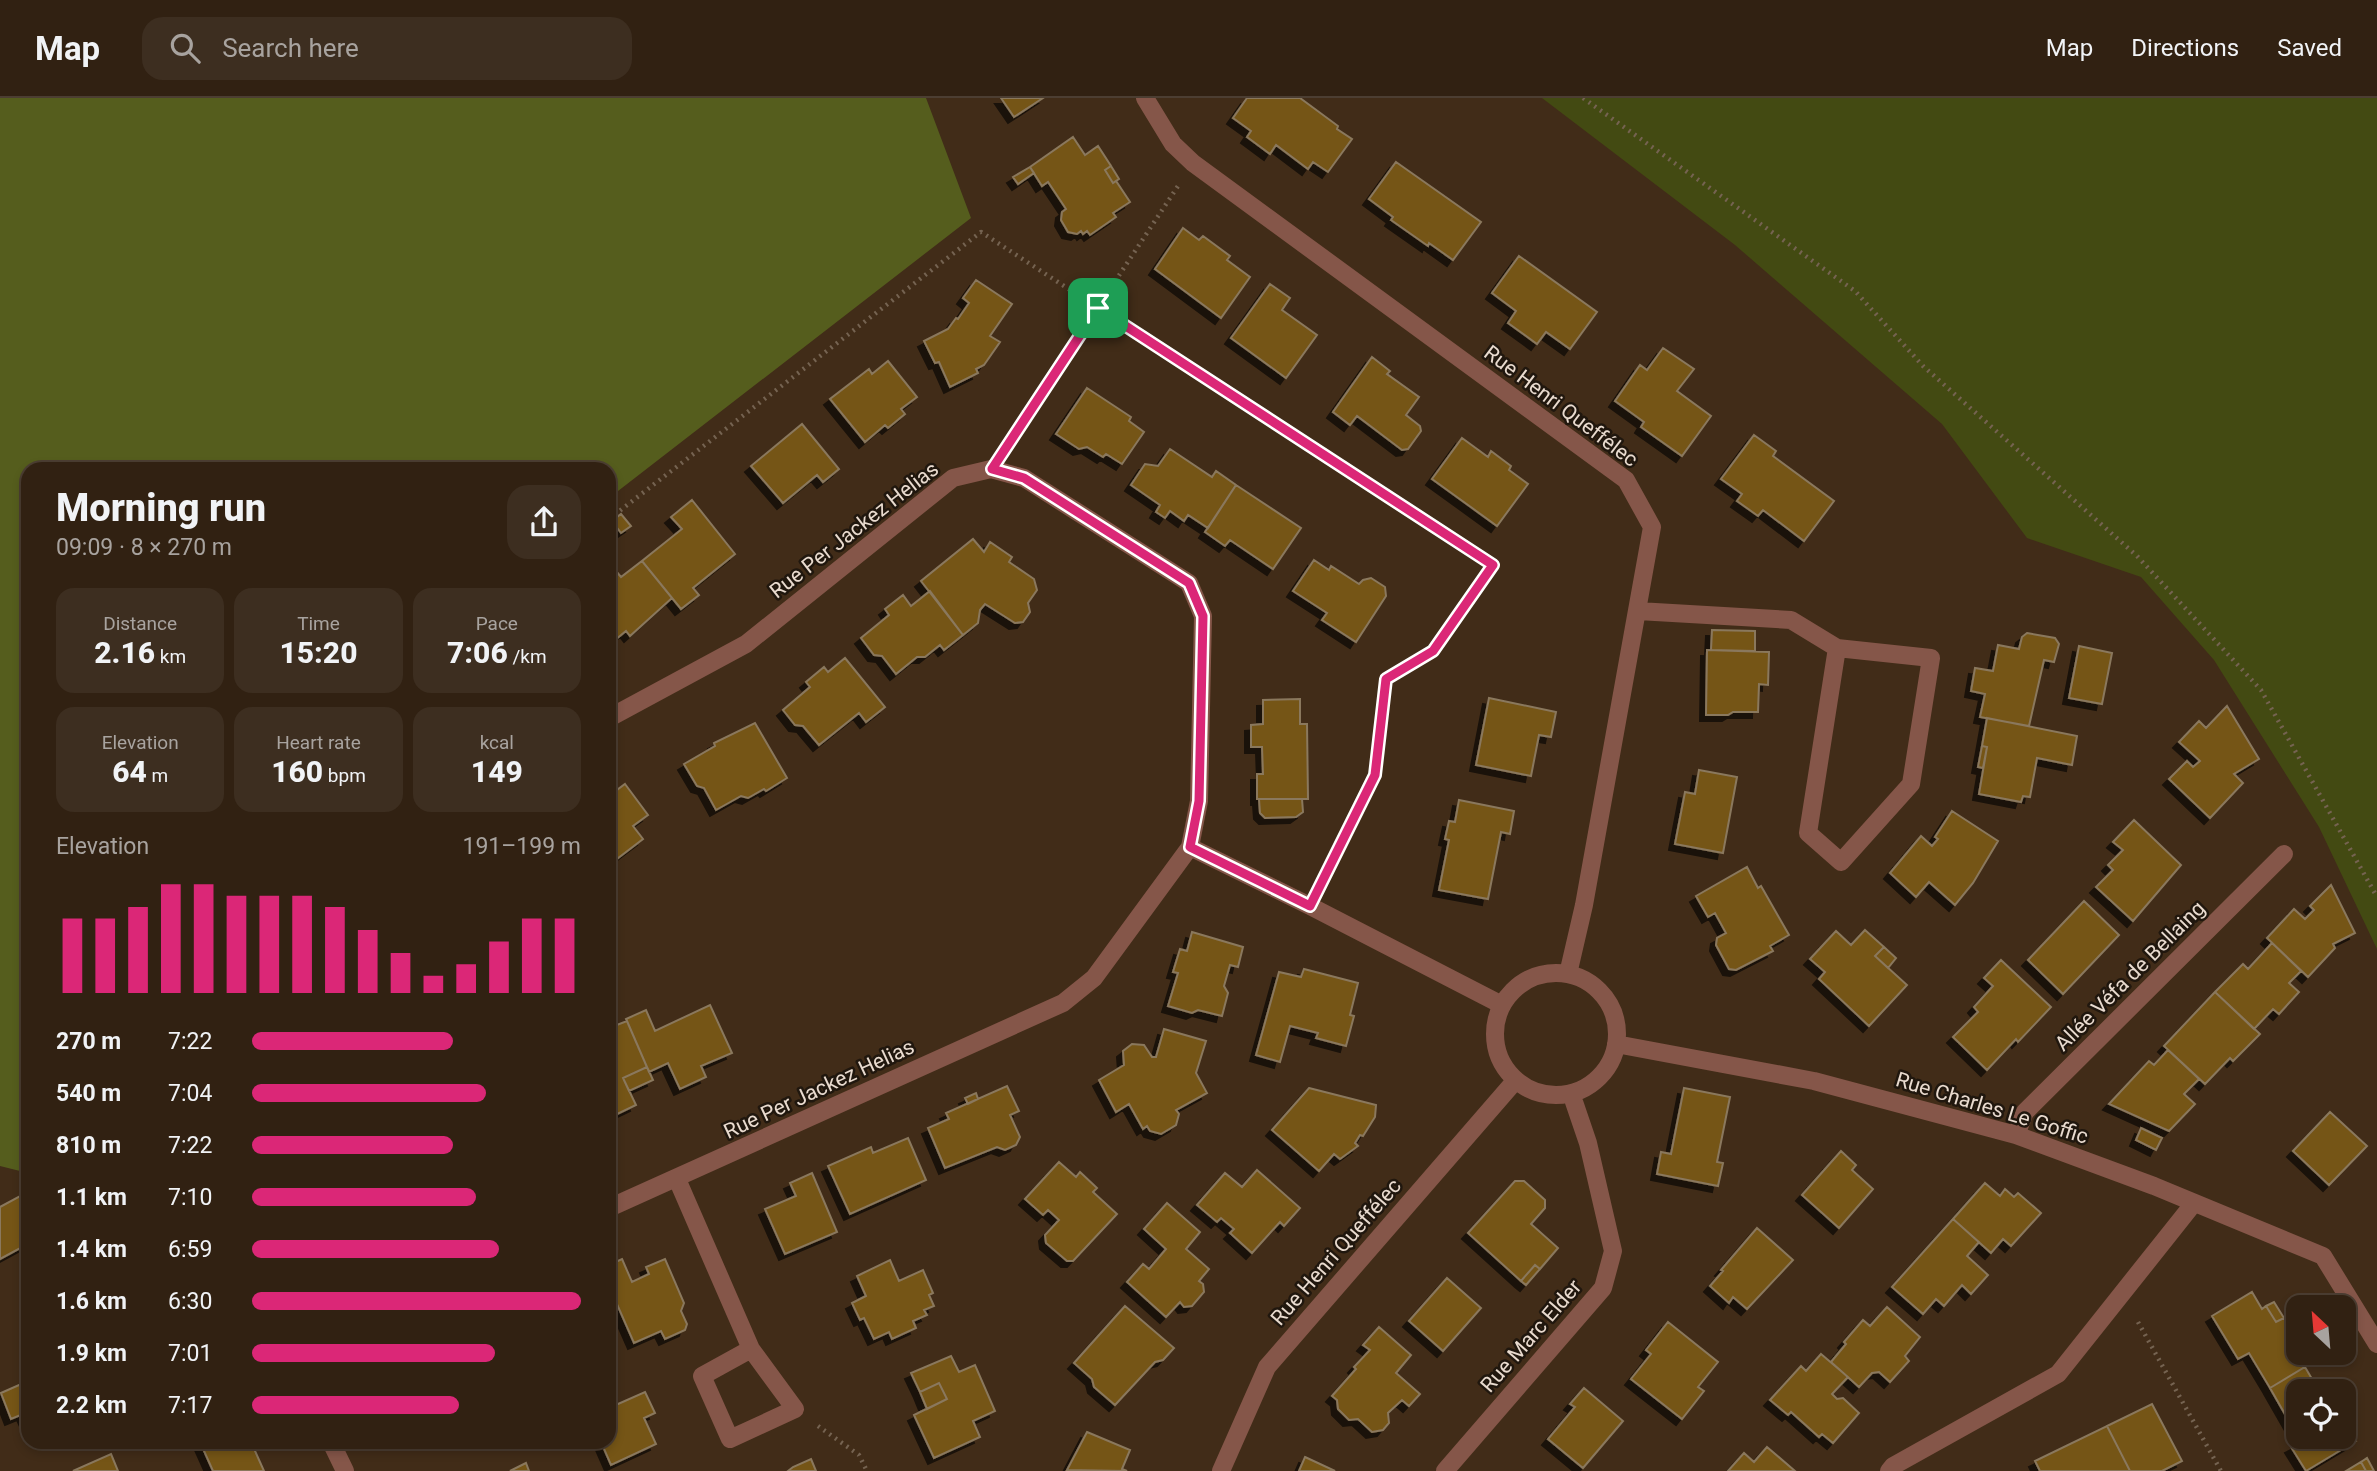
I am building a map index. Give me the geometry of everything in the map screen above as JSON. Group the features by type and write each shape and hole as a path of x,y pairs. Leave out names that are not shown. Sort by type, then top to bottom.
{"street":[{"name":"Rue Henri Queffélec","path":"1145,98 1174,144 1193,163 1626,480 1652,527 1584,905 1568,974"},
{"name":"Rue Per Jackez Helias","path":"616,714 746,644 953,478 992,469 1024,478 1189,583 1203,616 1199,801 1190,847 1094,978 1063,1003 616,1205"},
{"path":"1638,611 1791,620 1837,648 1931,658 1911,784 1841,862 1808,833 1837,648"},
{"path":"1190,847 1502,1005"},
{"name":"Allée Véfa de Bellaing","path":"2016,1135 2025,1112 2284,854"},
{"path":"1548,973 1568,974 1585,980 1601,992 1611,1007 1616,1026 1616,1044 1601,1076 1587,1086 1571,1093 1542,1094 1515,1081 1502,1065 1495,1045 1495,1024 1502,1005 1513,989 1530,978 1548,973"},
{"name":"Rue Charles Le Goffic","path":"1616,1044 1814,1081 2016,1135 2069,1153 2323,1256 2377,1344"},
{"name":"Rue Henri Queffélec","path":"1222,1471 1267,1367 1515,1081"},
{"name":"Rue Marc Elder","path":"1445,1471 1602,1287 1614,1251 1588,1143 1571,1093"},
{"path":"677,1179 751,1349 795,1409 730,1440 702,1376 751,1349"},
{"path":"1889,1471 1893,1466 2058,1374 2194,1203"},
{"path":"334,1449 345,1471"}],"path":[{"path":"1583,98 1855,291 1923,366 2137,556 2261,690 2377,897"},
{"path":"992,469 1193,163"},
{"path":"616,514 981,232 1493,565 1433,651 1386,679 1375,775 1310,906"},
{"path":"2115,1303 2137,1321 2221,1471"},
{"path":"795,1409 859,1455 866,1471"}],"green space":[{"path":"0,98 926,98 971,218 616,493 616,462 21,462 21,1171 0,1166"},
{"path":"1542,98 2377,98 2377,949 2319,827 2214,660 2141,577 2027,538 1942,424 1735,245"}],"building":[{"path":"1001,98 1043,98 1014,117"},
{"path":"1247,98 1300,98 1352,139 1328,172 1313,162 1308,169 1276,145 1270,154 1247,137 1251,131 1233,118"},
{"path":"1073,137 1085,155 1098,146 1111,166 1105,170 1130,202 1113,213 1116,217 1090,235 1087,231 1083,234 1081,231 1077,234 1068,232 1061,220 1062,212 1066,209 1048,182 1042,186 1030,167"},
{"path":"1396,162 1481,222 1453,260 1391,220 1393,217 1369,199"},
{"path":"1111,166 1119,179 1113,183 1105,170"},
{"path":"1030,167 1034,173 1018,184 1013,177"},
{"path":"1183,228 1199,240 1203,236 1230,256 1227,260 1250,277 1221,318 1155,269"},
{"path":"1519,256 1597,312 1570,349 1546,332 1537,344 1508,323 1516,311 1492,293"},
{"path":"976,280 1012,304 990,336 1000,342 984,365 976,369 978,373 950,387 939,362 935,363 924,341 948,329 956,318 958,319 969,303 963,298"},
{"path":"1270,284 1290,298 1282,310 1317,335 1286,378 1231,338"},
{"path":"1663,348 1694,369 1677,391 1711,416 1682,456 1641,427 1644,422 1615,401 1640,365 1647,370"},
{"path":"1372,357 1390,371 1387,374 1419,397 1406,415 1420,426 1421,431 1408,449 1402,450 1357,416 1350,425 1333,412"},
{"path":"888,361 917,397 901,409 905,414 888,428 885,425 865,442 830,399 869,369 872,374"},
{"path":"1087,388 1131,417 1129,421 1144,432 1122,464 1087,447 1079,449 1056,434"},
{"path":"802,424 839,469 823,482 817,475 783,503 751,466"},
{"path":"1754,435 1776,451 1773,456 1834,501 1804,541 1763,510 1758,516 1737,501 1742,494 1721,479"},
{"path":"1462,438 1488,457 1491,451 1511,466 1509,470 1528,484 1497,526 1432,479"},
{"path":"1170,449 1212,477 1216,471 1236,485 1208,528 1188,515 1184,521 1170,511 1165,518 1156,512 1160,505 1131,485 1145,464 1158,466"},
{"path":"1236,485 1301,528 1273,569 1230,540 1225,546 1205,532"},
{"path":"692,500 735,554 693,588 699,595 681,609 642,561 682,529 671,517"},
{"path":"621,514 631,526 621,533 616,526 616,518"},
{"path":"973,539 984,552 990,542 1012,557 1009,562 1034,579 1037,590 1028,603 1030,612 1023,622 1015,623 985,604 980,610 978,623 963,635 921,581"},
{"path":"1314,560 1329,570 1331,566 1359,584 1371,578 1385,587 1386,596 1356,642 1322,620 1327,613 1293,591"},
{"path":"642,561 672,598 630,636 626,631 616,639 616,571 621,577"},
{"path":"930,591 963,635 944,650 940,645 925,657 917,657 896,674 882,656 874,655 861,638 889,615 885,609 903,595 911,606"},
{"path":"1712,630 1755,631 1755,651 1711,650"},
{"path":"2027,633 2055,638 2059,644 2054,662 2044,660 2029,726 1980,717 1985,694 1971,691 1975,668 1993,671 1998,645 2019,649 2022,637"},
{"path":"2079,646 2112,653 2102,704 2069,698"},
{"path":"1707,650 1769,652 1768,685 1759,684 1758,712 1706,715"},
{"path":"845,658 885,707 866,722 859,713 819,745 803,726 795,725 783,710 810,687 806,682 824,667 828,672"},
{"path":"1489,698 1556,712 1551,737 1539,735 1531,776 1476,765"},
{"path":"1300,699 1300,724 1307,724 1308,799 1257,799 1257,774 1263,774 1262,747 1251,747 1251,725 1263,724 1263,700"},
{"path":"2227,706 2259,759 2234,774 2243,783 2210,818 2169,779 2187,761 2193,767 2200,761 2179,742 2199,721 2206,728"},
{"path":"1987,718 2077,736 2072,765 2037,758 2030,797 2023,796 2021,802 1979,794 1987,747 1982,746"},
{"path":"755,723 787,778 766,791 764,789 748,798 741,796 716,810 704,788 697,786 684,764 715,746 714,743"},
{"path":"1982,746 1987,747 1983,768 1978,767"},
{"path":"1699,770 1737,777 1723,853 1675,844 1685,792 1695,794"},
{"path":"625,784 648,815 633,826 643,839 616,860 616,791"},
{"path":"1259,799 1302,799 1303,812 1296,817 1265,818 1260,813"},
{"path":"1459,800 1514,811 1510,834 1501,832 1488,899 1439,890 1449,840 1445,839 1449,821 1455,822"},
{"path":"1952,811 1998,841 1973,883 1955,905 1929,882 1916,897 1890,873 1921,836 1932,846"},
{"path":"2134,820 2181,865 2133,921 2096,887 2113,870 2108,865 2123,850 2113,842"},
{"path":"1747,867 1789,935 1770,946 1773,951 1736,970 1729,969 1716,945 1717,938 1726,933 1715,913 1708,917 1696,896"},
{"path":"2331,885 2355,933 2333,944 2335,948 2308,977 2267,938 2294,909 2305,919 2314,910 2310,906"},
{"path":"2084,901 2119,935 2063,994 2028,960"},
{"path":"1865,930 1884,947 1875,956 1907,985 1869,1026 1819,979 1825,972 1810,959 1836,931 1851,945"},
{"path":"1192,932 1243,947 1238,967 1230,965 1224,986 1228,993 1222,1016 1198,1010 1192,1013 1168,1006 1178,973 1173,972 1180,949 1187,951"},
{"path":"2272,943 2301,971 2289,983 2299,992 2279,1014 2273,1009 2254,1029 2215,992 2243,964 2248,969"},
{"path":"1884,947 1896,958 1888,968 1875,956"},
{"path":"2001,960 2051,1007 1987,1070 1953,1037 1978,1012 1974,1007 1993,986 1984,978"},
{"path":"1304,969 1358,983 1350,1015 1354,1016 1346,1046 1316,1038 1318,1033 1290,1026 1280,1062 1256,1055 1279,972 1301,977"},
{"path":"2215,992 2260,1034 2233,1061 2230,1058 2205,1084 2164,1046"},
{"path":"710,1005 732,1053 701,1066 706,1077 680,1089 668,1063 649,1072 626,1019 646,1010 655,1031"},
{"path":"627,1021 647,1067 623,1078 636,1105 616,1115 616,1025"},
{"path":"1164,1029 1206,1041 1196,1073 1207,1093 1176,1110 1179,1114 1176,1125 1161,1134 1150,1131 1147,1126 1143,1129 1129,1104 1116,1112 1099,1080 1124,1065 1123,1051 1132,1044 1144,1045 1152,1057 1156,1057"},
{"path":"2168,1050 2199,1079 2184,1094 2195,1104 2169,1131 2109,1104 2149,1061 2154,1065"},
{"path":"647,1067 653,1080 629,1091 623,1078"},
{"path":"1007,1086 1019,1111 1010,1115 1020,1137 1016,1145 1005,1150 997,1147 945,1168 928,1128 949,1119 946,1113"},
{"path":"1309,1088 1376,1105 1375,1117 1355,1143 1358,1146 1340,1159 1334,1154 1319,1171 1272,1130"},
{"path":"1684,1088 1730,1097 1717,1162 1723,1163 1718,1186 1657,1174 1661,1152 1671,1154"},
{"path":"976,1093 978,1099 968,1104 965,1098"},
{"path":"2330,1112 2367,1146 2329,1185 2293,1151"},
{"path":"2141,1128 2162,1138 2156,1150 2136,1140"},
{"path":"908,1138 926,1180 850,1214 828,1166 871,1147 873,1153"},
{"path":"1841,1151 1856,1165 1852,1170 1873,1189 1839,1228 1802,1195"},
{"path":"1059,1162 1076,1177 1080,1172 1097,1188 1093,1192 1117,1214 1073,1261 1067,1261 1046,1243 1045,1235 1059,1220 1048,1210 1043,1215 1025,1199"},
{"path":"1257,1170 1300,1208 1284,1226 1280,1222 1252,1253 1230,1233 1234,1229 1221,1218 1217,1222 1197,1205 1225,1173 1242,1187"},
{"path":"812,1173 837,1232 785,1254 765,1209 796,1196 790,1183"},
{"path":"1515,1181 1524,1181 1545,1200 1545,1208 1531,1224 1558,1248 1540,1269 1535,1265 1521,1281 1468,1233"},
{"path":"1985,1183 2000,1196 2005,1189 2014,1197 2018,1193 2041,1213 2011,1246 2003,1239 1991,1253 1953,1219"},
{"path":"21,1196 21,1248 0,1259 0,1207"},
{"path":"1167,1203 1200,1232 1186,1249 1209,1269 1199,1281 1203,1284 1204,1292 1192,1306 1184,1307 1180,1302 1166,1317 1127,1282 1143,1264 1149,1269 1166,1249 1144,1229"},
{"path":"1953,1219 1979,1242 1967,1256 1988,1275 1971,1294 1962,1285 1944,1306 1936,1299 1923,1314 1892,1287"},
{"path":"1757,1228 1793,1260 1747,1309 1733,1297 1729,1303 1710,1286"},
{"path":"622,1259 632,1282 649,1274 646,1267 665,1259 684,1303 681,1311 687,1324 685,1330 665,1339 661,1331 634,1343 616,1302 616,1262"},
{"path":"890,1260 899,1281 923,1270 933,1293 929,1295 934,1306 924,1310 927,1315 913,1321 916,1328 892,1339 889,1332 874,1339 864,1318 860,1320 852,1303 866,1296 857,1276"},
{"path":"1535,1265 1540,1269 1526,1285 1521,1281"},
{"path":"1447,1278 1481,1308 1443,1351 1409,1321"},
{"path":"2252,1292 2262,1309 2266,1306 2276,1322 2284,1318 2286,1321 2286,1365 2305,1367 2270,1388 2249,1353 2238,1359 2212,1316"},
{"path":"2274,1302 2284,1318 2276,1322 2266,1306"},
{"path":"1125,1306 1174,1348 1163,1360 1155,1362 1115,1405 1094,1387 1092,1379 1074,1363"},
{"path":"1887,1307 1920,1337 1905,1356 1909,1361 1890,1382 1879,1372 1872,1373 1859,1387 1831,1362 1863,1320 1870,1326"},
{"path":"1668,1322 1718,1362 1698,1387 1704,1391 1682,1419 1631,1379 1651,1354 1646,1350"},
{"path":"1379,1327 1411,1355 1396,1373 1420,1394 1409,1406 1402,1400 1388,1413 1389,1423 1383,1430 1372,1432 1358,1419 1349,1420 1338,1409 1337,1400 1332,1396 1370,1350 1363,1345"},
{"path":"1821,1354 1848,1377 1832,1394 1837,1399 1843,1398 1859,1413 1833,1443 1822,1434 1819,1437 1791,1412 1788,1415 1770,1400 1801,1366 1806,1371"},
{"path":"951,1356 959,1372 975,1365 995,1411 973,1421 980,1437 934,1458 914,1415 947,1399 939,1383 920,1392 911,1373"},
{"path":"2305,1367 2312,1379 2286,1379 2286,1416 2270,1388"},
{"path":"939,1383 947,1399 927,1409 920,1392"},
{"path":"21,1384 21,1415 11,1419 1,1393"},
{"path":"1584,1388 1623,1421 1583,1468 1548,1439 1575,1407 1570,1404"},
{"path":"645,1392 655,1413 644,1418 656,1444 611,1465 604,1449 616,1449 616,1405"},
{"path":"2152,1404 2182,1461 2162,1471 2130,1471 2107,1426"},
{"path":"2107,1426 2130,1471 2040,1471 2035,1461"},
{"path":"1087,1432 1130,1450 1122,1469 1127,1471 1067,1470"},
{"path":"1767,1447 1795,1471 1728,1471 1744,1453 1754,1462"},
{"path":"203,1449 254,1449 264,1471 213,1471"},
{"path":"2292,1449 2343,1449 2306,1471"},
{"path":"111,1454 118,1471 73,1471"},
{"path":"1305,1457 1335,1471 1299,1471"},
{"path":"2367,1458 2374,1471 2366,1471 2361,1462"},
{"path":"811,1459 816,1471 788,1471 793,1467"},
{"path":"2361,1462 2366,1471 2346,1471"},
{"path":"526,1463 529,1471 510,1471"}],"route":[{"path":"1098,308 1493,565 1433,651 1386,679 1375,775 1310,906 1190,847 1199,801 1203,616 1189,583 1024,478 992,469 1098,308"}]}
